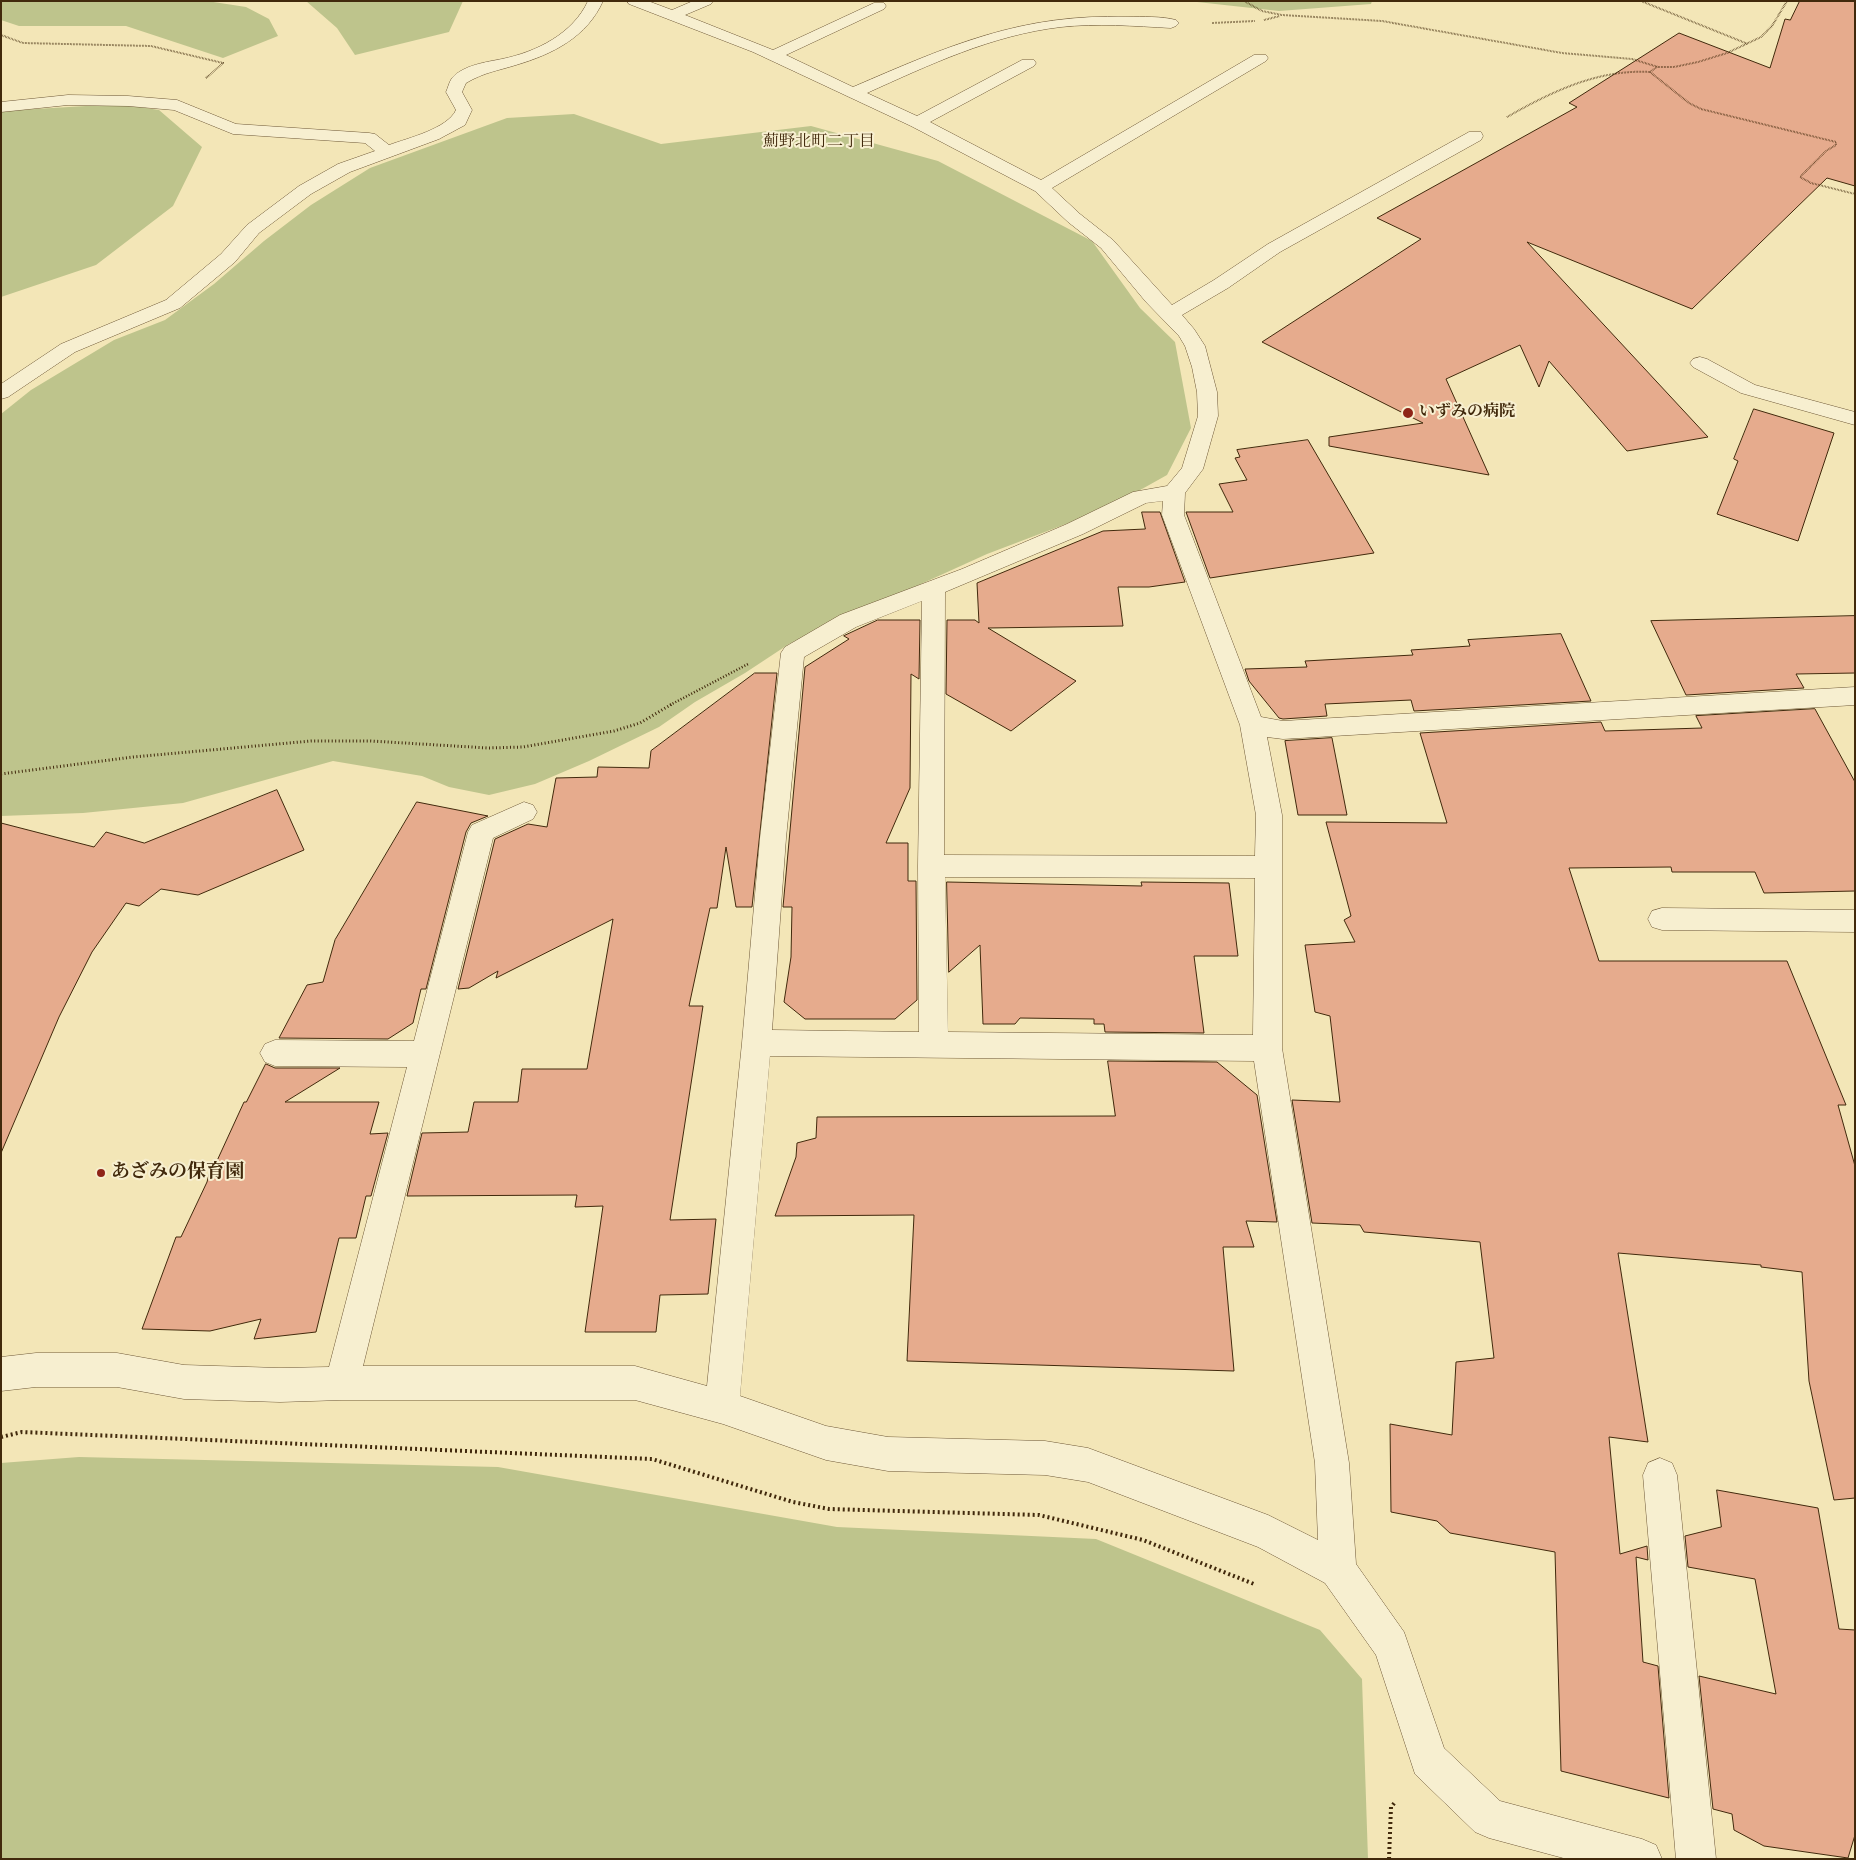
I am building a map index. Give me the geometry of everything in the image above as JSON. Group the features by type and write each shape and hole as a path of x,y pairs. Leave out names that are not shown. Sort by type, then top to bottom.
{"street":[{"path":"1,393 68,348 173,304 228,258 253,229 305,190 344,168 433,135 460,121 464,110 454,92 459,80 481,68 510,62 554,44 568,36 592,12 596,1"},
{"path":"634,1 772,56 916,122 1041,187 1074,218 1107,244 1153,298 1170,314 1194,346 1202,367 1207,392 1208,416 1192,469 1174,492 1173,515 1252,726 1269,814 1267,1048 1332,1463 1338,1570"},
{"path":"670,16 706,1"},
{"path":"772,56 879,6"},
{"path":"852,93 985,38 1068,22 1171,23"},
{"path":"1041,187 1260,58"},
{"path":"916,122 1028,63"},
{"path":"36,87 59,102"},
{"path":"158,87 171,96 177,105"},
{"path":"1,107 59,102 128,101 177,105 233,129 369,138 386,152"},
{"path":"1170,314 1221,284 1274,248 1474,136"},
{"path":"1700,363 1748,389 1855,420"},
{"path":"723,1407 724,1367 757,1043 773,838 793,653 848,621 970,574 1075,529 1141,496 1174,492"},
{"path":"934,587 931,866 934,1044"},
{"path":"1252,726 1283,730 1855,696"},
{"path":"342,1383 481,832 524,812"},
{"path":"931,866 1269,867"},
{"path":"1662,919 1855,922"},
{"path":"757,1043 1267,1048"},
{"path":"274,1052 424,1054"},
{"path":"1,1374 36,1370 118,1370 184,1382 280,1385 342,1383 635,1383 723,1407 826,1443 888,1454 1045,1458 1088,1465 1268,1534 1338,1570 1391,1645 1429,1760 1489,1818 1642,1859"},
{"path":"1660,1475 1696,1859"}],"path":[{"path":"1244,1 1262,11 1282,16 1382,21 1562,53 1632,59 1658,67 1674,67 1698,62 1749,44 1772,26 1787,1"},
{"path":"1641,1 1749,44"},
{"path":"1171,23 1266,20 1282,16"},
{"path":"1,34 23,43 151,46 223,63 177,105"},
{"path":"1650,72 1658,67"},
{"path":"1474,136 1530,103 1560,89 1618,73 1640,70 1650,72 1690,103 1701,109 1836,142 1836,146 1826,151 1800,177 1811,183 1855,194"},
{"path":"1,774 124,758 311,741 371,741 488,748 523,747 614,731 640,723 692,692 747,665 793,653"},
{"path":"1,1437 22,1432 652,1459 793,1502 830,1509 1039,1515 1143,1540 1258,1586"}],"green space":[{"path":"1,1 207,1 246,7 269,19 278,36 223,58 126,26 19,26 1,20"},
{"path":"306,1 463,1 449,32 355,55 337,28"},
{"path":"1188,1 1372,1 1371,4 1279,11"},
{"path":"120,104 159,110 202,147 173,206 96,265 1,297 1,111"},
{"path":"574,114 661,144 811,126 938,161 1092,241 1140,308 1175,342 1191,428 1167,475 1108,508 987,554 789,644 745,673 695,702 659,727 589,761 535,784 489,795 449,787 422,776 333,761 183,803 83,813 1,816 1,414 31,390 114,340 165,320 214,284 264,241 311,205 370,168 507,118"},
{"path":"79,1457 498,1467 837,1527 1096,1539 1320,1630 1362,1679 1368,1859 1,1859 1,1463"}],"building":[{"path":"1800,1 1855,1 1855,186 1827,178 1692,309 1527,242 1708,437 1627,451 1549,361 1539,387 1520,345 1446,379 1489,475 1329,446 1329,437 1423,423 1262,342 1421,239 1377,218 1577,107 1569,103 1679,33 1770,68 1785,19 1790,20"},
{"path":"1754,409 1834,433 1798,541 1717,514 1738,461 1734,459"},
{"path":"1308,440 1374,553 1210,578 1186,512 1233,512 1219,484 1247,480 1235,458 1240,457 1237,450"},
{"path":"1142,512 1160,512 1185,582 1149,587 1118,587 1123,626 988,628 1076,681 1011,731 946,694 947,620 975,620 979,623 977,583 1103,531 1145,529"},
{"path":"1855,616 1855,673 1796,674 1804,688 1686,695 1651,621"},
{"path":"878,620 920,620 919,679 911,674 910,788 886,843 908,843 908,881 916,881 917,1000 895,1019 805,1019 784,1002 791,957 792,907 783,907 805,667 849,639 844,636"},
{"path":"1561,634 1591,701 1414,711 1411,700 1325,704 1327,716 1283,719 1279,718 1249,681 1245,669 1307,667 1305,661 1413,655 1411,650 1470,646 1468,640"},
{"path":"755,673 777,673 752,907 736,907 726,847 717,908 710,908 689,1006 703,1006 670,1220 716,1219 708,1294 660,1295 656,1332 585,1332 603,1206 575,1207 577,1195 407,1196 422,1133 468,1132 474,1102 518,1102 522,1069 587,1069 613,919 496,978 498,971 469,988 458,989 495,839 528,824 547,827 556,778 597,777 598,767 649,768 651,751"},
{"path":"1815,709 1855,782 1855,891 1764,893 1755,872 1672,872 1671,867 1569,868 1599,961 1787,961 1846,1105 1838,1105 1855,1166 1855,1498 1834,1500 1809,1381 1802,1272 1761,1267 1761,1265 1618,1253 1648,1442 1609,1437 1620,1554 1647,1546 1648,1560 1636,1557 1643,1662 1658,1666 1669,1798 1561,1771 1555,1552 1450,1533 1437,1521 1391,1512 1390,1424 1452,1435 1456,1362 1494,1358 1480,1242 1364,1232 1360,1225 1312,1223 1292,1100 1340,1102 1330,1016 1315,1012 1305,945 1355,942 1344,920 1351,916 1326,822 1447,823 1420,733 1601,722 1605,731 1702,728 1696,716"},
{"path":"1332,738 1347,815 1298,815 1285,741"},
{"path":"277,790 304,850 198,895 161,889 139,906 126,903 92,952 59,1017 1,1153 1,823 94,847 106,832 144,843"},
{"path":"417,802 488,816 471,823 466,832 426,989 421,989 413,1023 388,1039 279,1038 307,985 323,982 335,940"},
{"path":"947,882 1142,886 1141,882 1229,883 1238,956 1194,956 1204,1033 1105,1032 1104,1024 1094,1024 1094,1019 1020,1018 1015,1024 983,1024 980,945 949,972"},
{"path":"1108,1061 1217,1062 1257,1095 1277,1222 1246,1221 1254,1247 1223,1247 1234,1371 907,1361 914,1215 775,1216 796,1157 797,1143 816,1138 817,1117 1115,1116"},
{"path":"266,1064 275,1068 340,1068 285,1102 379,1102 370,1134 388,1133 371,1196 366,1196 356,1238 339,1238 316,1332 254,1339 261,1319 210,1331 142,1329 176,1237 181,1237 207,1182 212,1163 216,1163 244,1102 246,1102"},
{"path":"1717,1490 1818,1508 1839,1629 1855,1630 1855,1835 1848,1858 1764,1846 1734,1830 1732,1814 1713,1809 1699,1676 1776,1694 1755,1579 1688,1567 1685,1536 1721,1527"}],"place":[{"name":"いずみの病院","path":"1408,413"},
{"name":"あざみの保育園","path":"101,1173"}],"district":[{"name":"薊野北町二丁目","path":"819,143"}]}
